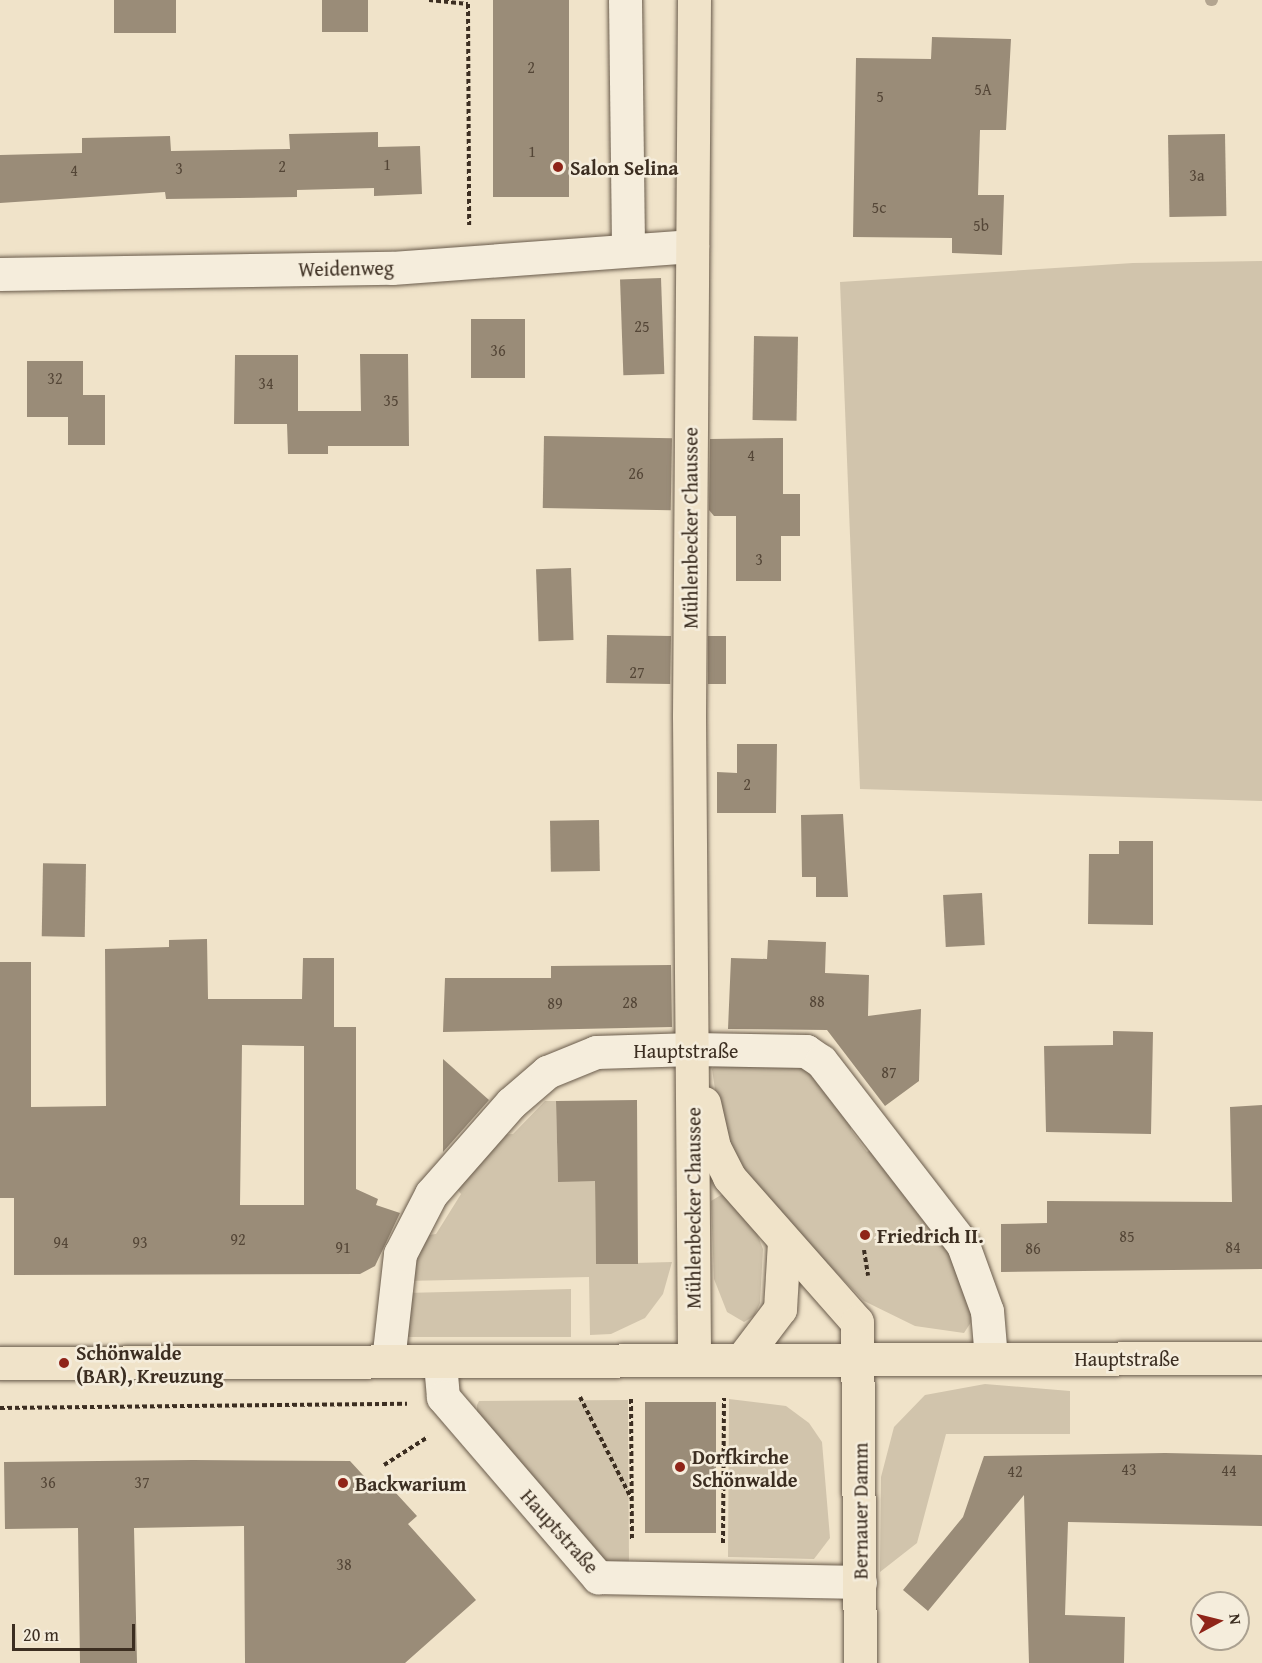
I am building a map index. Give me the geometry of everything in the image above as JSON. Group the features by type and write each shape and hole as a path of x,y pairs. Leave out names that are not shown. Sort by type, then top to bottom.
{"main road":[{"name":"Mühlenbecker Chaussee","path":"694,0 692,246 694,1359"},
{"name":"Mühlenbecker Chaussee","path":"694,1053 714,1147 729,1177 857,1322 860,1359"},
{"path":"742,1359 780,1309 784,1241"},
{"name":"Hauptstraße","path":"0,1363 1262,1358"},
{"name":"Bernauer Damm","path":"860,1359 860,1663"}],"street":[{"path":"625,0 628,248"},
{"name":"Weidenweg","path":"0,274 469,265 628,248 692,246"},
{"name":"Hauptstraße","path":"388,1361 400,1254 431,1194 511,1103 572,1059 596,1052 806,1052 821,1061 963,1245 987,1311 991,1359"},
{"name":"Hauptstraße","path":"440,1363 443,1397 598,1577 860,1582"}],"path":[{"path":"429,0 468,4 469,265"},
{"path":"864,1250 870,1288"},
{"path":"723,1580 724,1394"},
{"path":"580,1397 632,1500"},
{"path":"631,1397 632,1578"},
{"path":"0,1408 416,1404"},
{"path":"384,1466 436,1432"}],"shaded area":[{"path":"1262,261 1262,801 860,789 840,282 1133,263"},
{"path":"807,1062 851,1111 851,1130 867,1152 880,1144 956,1242 975,1316 964,1333 915,1326 864,1301 738,1172 722,1137 712,1069 717,1063"},
{"path":"545,1101 556,1101 558,1181 595,1181 596,1264 672,1262 663,1294 645,1318 611,1334 590,1335 589,1277 405,1281 421,1236 436,1234 461,1194 455,1186 497,1135 513,1134"},
{"path":"726,1192 754,1226 763,1249 760,1303 754,1316 744,1322 727,1312 714,1279 711,1201"},
{"path":"571,1289 571,1337 408,1337 403,1313 404,1293"},
{"path":"985,1384 1070,1391 1070,1434 946,1434 917,1543 880,1572 881,1477 894,1427 925,1395"},
{"path":"729,1399 786,1406 809,1423 822,1442 830,1538 814,1559 728,1557"},
{"path":"628,1400 629,1563 601,1564 477,1413 477,1405 479,1401"}],"building":[{"path":"114,0 176,0 176,33 114,33"},
{"path":"322,0 368,0 368,32 322,32"},
{"path":"493,0 569,0 569,197 493,197"},
{"path":"932,37 1011,39 1006,130 980,130 978,195 1004,195 1002,255 952,253 952,238 853,237 856,58 931,59"},
{"path":"378,132 378,147 420,146 422,194 374,196 374,188 297,190 297,197 166,199 165,192 0,203 0,155 82,153 82,138 170,136 171,151 290,149 289,134"},
{"path":"1225,134 1226,216 1169,217 1168,135"},
{"path":"661,278 664,374 623,375 620,279"},
{"path":"471,319 525,319 525,378 471,378"},
{"path":"754,336 798,337 797,421 753,420"},
{"path":"360,354 408,354 409,446 328,446 328,454 288,454 287,424 234,424 235,355 298,355 298,411 361,411"},
{"path":"27,361 83,361 83,395 105,395 105,445 68,445 68,417 27,417"},
{"path":"544,436 672,438 671,510 543,508"},
{"path":"783,438 783,494 800,494 800,536 781,536 781,581 736,581 736,516 714,516 709,510 710,439"},
{"path":"571,568 574,640 539,641 536,569"},
{"path":"607,635 671,636 670,684 606,683"},
{"path":"708,636 726,636 726,684 708,684"},
{"path":"737,744 777,744 776,813 717,813 717,772 737,773"},
{"path":"843,814 848,897 816,897 816,877 802,877 801,815"},
{"path":"599,820 600,871 551,872 550,821"},
{"path":"1119,841 1153,841 1153,925 1088,924 1089,854 1119,854"},
{"path":"43,863 86,864 85,937 42,936"},
{"path":"982,893 985,945 946,947 943,895"},
{"path":"207,939 208,999 302,999 303,958 334,958 334,1027 356,1027 356,1189 378,1199 376,1205 400,1213 375,1266 360,1274 14,1275 14,1198 0,1198 0,962 31,962 31,1107 106,1106 105,949 169,947 169,940","holes":["242,1045 304,1046 304,1205 240,1205"]},
{"path":"768,940 826,942 825,973 869,975 868,1016 921,1009 919,1081 885,1106 827,1030 728,1029 731,958 767,959"},
{"path":"671,965 672,1027 443,1032 445,978 551,978 551,966"},
{"path":"1113,1031 1153,1032 1151,1134 1046,1132 1044,1046 1113,1045"},
{"path":"443,1059 489,1100 443,1152"},
{"path":"637,1100 638,1264 596,1264 595,1181 558,1182 556,1101"},
{"path":"1262,1105 1262,1269 1001,1272 1001,1224 1047,1223 1047,1201 1232,1202 1230,1107"},
{"name":"Dorfkirche Schönwalde","path":"645,1402 716,1402 716,1533 645,1533"},
{"path":"1165,1453 1262,1455 1262,1526 1068,1522 1065,1615 1125,1617 1124,1663 1029,1663 1024,1495 928,1611 903,1590 963,1517 984,1456"},
{"path":"350,1461 374,1487 383,1479 417,1516 408,1524 476,1600 405,1663 245,1663 244,1526 134,1528 137,1663 80,1663 78,1528 5,1529 4,1462"}],"place":[{"name":"Salon Selina","path":"558,167"},
{"name":"Friedrich II.","path":"865,1235"},
{"name":"Schönwalde (BAR), Kreuzung","path":"64,1363"},
{"name":"Dorfkirche Schönwalde","path":"680,1467"},
{"name":"Backwarium","path":"343,1483"}]}
